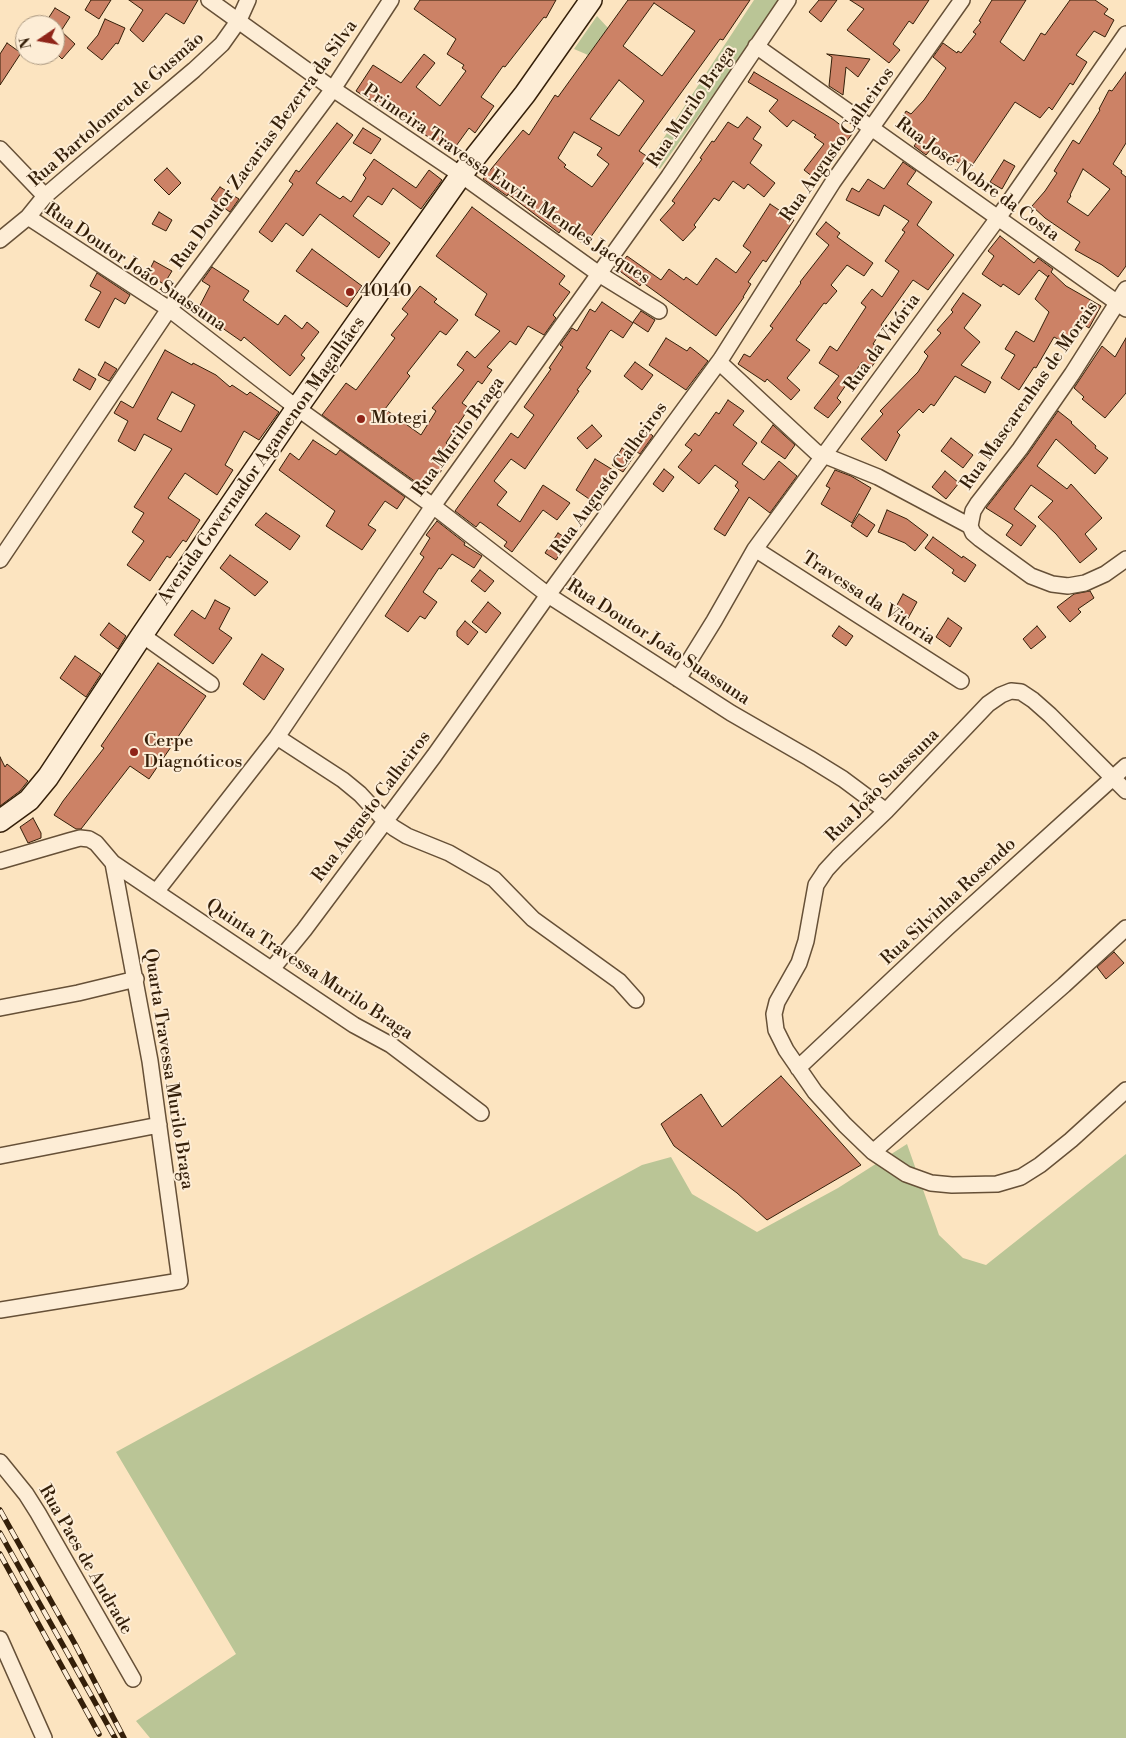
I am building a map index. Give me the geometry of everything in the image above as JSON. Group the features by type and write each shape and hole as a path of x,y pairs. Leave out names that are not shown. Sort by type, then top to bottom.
{"main road":[{"name":"Avenida Governador Agamenon Magalhães","path":"0,821 29,800 48,777 142,635 297,408 461,175 525,94 591,0"}],"street":[{"name":"Primeira Travessa Euvira Mendes Jacques","path":"209,0 333,89 461,175 599,274 659,311"},
{"name":"Rua Bartolomeu de Gusmão","path":"0,240 28,217 45,196 222,44 239,20 248,0"},
{"name":"Rua Doutor Zacarias Bezerra da Silva","path":"3,550 169,309 333,89 391,0"},
{"name":"Rua Murilo Braga","path":"156,892 278,737 433,506 599,274 788,0"},
{"name":"Rua Augusto Calheiros","path":"272,969 304,930 385,822 719,362 833,182 962,0"},
{"name":"Rua da Vitória","path":"678,679 755,549 998,218 1126,34"},
{"name":"Rua José Nobre da Costa","path":"756,46 1122,306"},
{"path":"0,149 45,196"},
{"name":"Rua Doutor João Suassuna","path":"28,217 169,309 297,408 433,506 548,595 731,713 843,779 886,811"},
{"name":"Rua Mascarenhas de Morais","path":"970,526 973,511 978,503 1020,449 1122,306 1126,289"},
{"path":"719,362 816,452 878,477 970,526 973,533 980,539 1031,576 1052,584 1068,586 1085,583 1105,574 1126,559"},
{"name":"Travessa da Vitoria","path":"755,549 961,681"},
{"path":"142,635 211,684"},
{"name":"Rua João Suassuna","path":"1126,790 1033,700 1021,692 1011,691 1001,695 988,704 886,811 826,870 816,885 812,898 806,941 799,962 777,1002 774,1014 776,1030 786,1050 815,1092 845,1125 873,1152 906,1174 931,1183 952,1185 997,1184 1020,1177 1040,1165 1071,1140 1126,1090"},
{"path":"278,737 343,780 360,794 385,822 407,836 449,854 494,879 533,919 619,981 636,1000"},
{"name":"Rua Silvinha Rosendo","path":"798,1068 947,928 1126,766"},
{"path":"0,861 80,838 89,839 96,843 113,863"},
{"name":"Quinta Travessa Murilo Braga","path":"113,863 354,1025 391,1045 482,1113"},
{"name":"Quarta Travessa Murilo Braga","path":"0,1310 180,1281 159,1125 136,979 113,863"},
{"path":"873,1152 1064,985 1126,928"},
{"path":"0,1008 78,993 136,979"},
{"path":"0,1156 159,1125"},
{"name":"Rua Paes de Andrade","path":"0,1462 26,1494 38,1513 133,1679"},
{"path":"0,1639 44,1738"}],"green space":[{"path":"754,0 781,0 660,169 648,162"},
{"path":"597,16 608,28 588,55 574,49"},
{"path":"907,1144 939,1235 963,1258 986,1265 1126,1154 1126,1738 150,1738 136,1721 236,1654 116,1452 642,1165 671,1157 692,1194 757,1232 838,1188"}],"building":[{"path":"91,0 111,0 99,19 85,10"},
{"path":"129,0 198,0 184,24 166,13 143,42 130,30 143,10"},
{"path":"420,0 556,0 546,18 544,17 505,67 503,66 481,97 494,106 475,133 469,128 451,153 397,115 396,117 356,91 373,65 401,83 424,54 435,63 416,87 440,106 466,71 462,68 464,65 447,54 456,39 414,9"},
{"path":"628,0 750,0 723,40 720,39 639,151 648,157 585,245 562,228 559,233 508,194 507,196 483,179 523,130 529,135 555,95 558,97","holes":["654,3 695,31 662,76 623,46","619,80 644,101 619,136 590,119","574,132 602,148 597,155 609,164 592,187 564,167 566,165 558,158"]},
{"path":"819,0 837,0 821,22 809,12"},
{"path":"850,0 929,0 913,24 909,21 893,44 900,50 889,63 847,30 864,9"},
{"path":"992,0 1026,0 1000,42 1024,61 1041,33 1045,35 1070,0 1095,0 1108,9 1104,14 1114,20 1105,37 1094,31 1076,55 1087,62 1073,85 1070,83 1052,110 1049,107 1040,118 1015,102 969,170 941,151 938,154 931,149 926,155 914,146 919,139 898,126 906,111 911,114 924,100 946,68 933,57 943,43 957,53 958,51 961,53 976,34 973,32 981,22 979,21"},
{"path":"55,8 70,17 65,25 65,15 50,15"},
{"path":"105,19 125,28 118,44 116,43 102,60 87,48 98,35"},
{"path":"65,35 75,44 65,56"},
{"path":"7,43 15,49 15,62 0,85 0,54"},
{"path":"827,54 870,59 858,77 846,67 843,95 829,86 832,57"},
{"path":"754,72 834,120 852,134 837,154 833,152 813,177 804,170 824,144 814,137 816,135 793,120 787,127 769,111 778,100 748,82"},
{"path":"1126,72 1126,143 1113,164 1126,177 1126,266 1118,277 1102,265 1075,250 1080,242 1045,218 1032,206 1057,173 1054,171 1073,140 1079,144 1100,110 1109,90 1112,91","holes":["1083,169 1110,189 1088,216 1067,202"]},
{"path":"747,117 761,127 753,139 762,145 750,163 775,183 764,197 748,184 744,189 733,181 719,201 714,198 694,225 696,227 683,241 660,220 675,203 672,201 702,159 700,158 728,122 738,128"},
{"path":"337,123 353,135 316,183 340,199 343,196 351,202 366,178 363,175 374,159 416,188 429,170 442,180 421,209 393,188 382,205 368,196 353,216 390,243 379,258 320,214 303,236 286,223 272,242 259,232 293,184 289,181 296,170 299,172"},
{"path":"363,128 381,139 371,154 353,143"},
{"path":"1004,160 1015,166 1002,189 990,182"},
{"path":"903,162 916,171 907,184 932,202 917,225 954,255 928,290 913,280 881,325 884,327 873,344 883,350 871,368 862,362 837,398 841,402 828,418 814,408 839,376 819,363 830,346 837,351 866,307 861,303 872,289 882,297 899,271 885,261 905,232 902,230 909,221 884,205 879,216 846,200 852,188 859,192 868,179 884,189"},
{"path":"167,168 181,183 169,195 154,180"},
{"path":"220,187 239,199 230,212 211,199"},
{"path":"770,204 794,220 766,262 763,260 748,282 751,284 744,297 716,336 642,282 640,286 617,269 627,256 661,280 669,269 684,280 686,277 697,285 716,258 736,273 751,252 743,246"},
{"path":"472,207 565,276 559,284 570,292 553,315 556,318 544,335 528,326 516,345 510,341 487,367 492,370 482,384 478,381 462,403 469,408 446,443 456,451 427,490 322,415 346,383 356,390 395,338 391,335 408,314 402,309 420,286 437,299 434,302 458,320 446,335 440,331 407,373 410,376 385,409 421,435 436,411 432,408 464,370 457,365 467,351 475,358 500,331 475,315 487,294 436,256"},
{"path":"159,212 172,220 166,231 152,224"},
{"path":"826,222 840,233 837,237 873,263 864,276 847,265 831,285 837,291 826,304 824,303 796,340 810,350 787,378 800,390 791,400 767,379 765,382 738,364 744,354 750,357 773,328 770,326 800,282 829,245 816,234"},
{"path":"1000,236 1034,263 1038,258 1053,269 1051,272 1066,286 1101,306 1089,328 1078,321 1067,344 1054,337 1036,368 1034,367 1019,390 1001,378 1015,355 1005,349 1016,331 1034,342 1049,312 1035,299 1048,277 1039,270 1019,295 1003,284 1001,287 982,274 994,256 988,251"},
{"path":"312,249 362,286 347,307 296,271"},
{"path":"154,261 172,271 164,284 147,275"},
{"path":"212,267 249,291 243,300 278,325 285,315 302,329 307,322 319,332 301,355 305,358 290,376 244,337 241,341 196,313 210,286 202,281"},
{"path":"97,273 130,295 125,304 115,298 99,328 85,320 101,292 90,286"},
{"path":"963,293 981,305 964,328 980,342 961,365 991,382 985,393 955,376 934,406 931,404 923,413 919,409 897,432 900,435 886,461 861,439 883,414 880,411 918,372 928,356 924,352 941,333 937,330 953,312 951,310"},
{"path":"602,302 633,323 623,338 611,330 609,332 586,368 591,371 577,390 579,391 525,469 511,459 494,481 507,492 497,505 520,522 543,485 570,503 557,520 543,510 512,552 504,546 507,542 483,524 480,522 476,527 455,511 511,433 518,438 534,415 524,407 551,369 549,368 563,347 560,345 572,328 577,331 590,309 595,312"},
{"path":"641,311 655,320 648,332 633,322"},
{"path":"666,338 687,351 690,347 708,361 686,390 649,365"},
{"path":"1126,338 1126,393 1105,418 1082,399 1084,397 1074,388 1102,346 1115,357"},
{"path":"165,350 192,365 193,363 216,375 230,387 232,385 247,395 250,392 279,412 259,440 244,431 225,465 233,470 217,495 185,473 168,498 200,520 186,542 183,540 170,558 167,556 150,581 127,565 144,541 132,532 144,513 134,507 172,449 144,434 135,451 118,441 128,421 114,413 121,401 133,408","holes":["172,392 195,405 181,432 157,419"]},
{"path":"105,362 117,369 109,381 98,375"},
{"path":"635,362 653,375 642,390 624,376"},
{"path":"79,369 96,379 90,390 73,380"},
{"path":"728,400 744,411 733,425 757,443 742,464 764,480 779,461 797,476 770,513 749,497 725,536 714,529 739,490 735,486 738,482 715,465 699,484 678,467 692,450 685,445 695,433 699,436 716,412 719,414"},
{"path":"1058,411 1096,446 1095,448 1108,458 1095,474 1056,439 1037,466 1067,489 1071,484 1102,518 1085,534 1097,549 1080,563 1056,534 1038,517 1053,501 1031,485 1014,509 1036,526 1021,546 1006,535 1013,525 986,508 1028,454"},
{"path":"592,425 602,436 587,449 577,438"},
{"path":"773,425 795,445 785,459 761,442"},
{"path":"647,431 653,436 640,454 633,449"},
{"path":"951,438 973,455 963,468 941,451"},
{"path":"313,440 336,455 340,450 405,497 397,509 385,501 368,525 376,530 362,550 326,526 335,511 279,470 290,453 299,460"},
{"path":"622,448 634,456 623,472 612,465"},
{"path":"595,459 618,473 598,505 576,490"},
{"path":"664,469 674,477 663,492 653,484"},
{"path":"835,470 851,476 871,488 852,523 821,504 830,488 826,486"},
{"path":"945,471 959,483 946,499 932,487"},
{"path":"887,510 907,519 928,535 915,551 905,543 878,532"},
{"path":"266,513 300,536 290,550 255,525"},
{"path":"859,514 875,525 867,537 851,526"},
{"path":"437,521 465,543 464,545 482,556 474,568 452,554 441,569 439,568 423,592 437,602 425,619 420,616 408,632 385,616 424,557 420,554 430,538 426,535"},
{"path":"558,533 569,540 556,560 545,553"},
{"path":"933,537 962,558 963,556 976,565 965,582 952,573 954,570 925,548"},
{"path":"230,555 268,582 255,596 220,568"},
{"path":"480,570 494,581 485,592 471,581"},
{"path":"1090,591 1094,598 1078,609 1081,612 1070,622 1057,607 1074,594"},
{"path":"903,594 917,602 906,622 892,614"},
{"path":"215,600 230,608 219,629 232,638 213,664 174,635 192,610 205,619"},
{"path":"488,602 501,613 486,633 472,622"},
{"path":"948,618 962,628 950,647 936,637"},
{"path":"465,621 478,632 468,645 457,636 457,631"},
{"path":"109,623 126,636 118,649 100,635"},
{"path":"839,626 853,636 846,646 832,636"},
{"path":"1037,626 1046,637 1031,649 1023,639"},
{"path":"262,654 284,669 264,700 243,684"},
{"path":"75,656 101,674 86,697 60,678"},
{"path":"158,663 206,696 149,779 130,766 81,829 76,829 54,815 104,748 101,746"},
{"path":"0,757 5,767 7,764 28,781 20,791 0,806"},
{"path":"33,818 41,833 41,838 28,843 20,827"},
{"path":"1114,952 1124,963 1106,979 1097,967"},
{"path":"781,1076 861,1165 767,1220 737,1193 674,1146 661,1124 701,1094 722,1127"}],"railway":[{"path":"0,1510 75,1644 124,1738"},
{"path":"0,1533 115,1738"},
{"path":"0,1554 99,1734"}],"place":[{"name":"40140","path":"350,292"},
{"name":"Motegi","path":"361,419"},
{"name":"Cerpe Diagnóticos","path":"134,752"}]}
